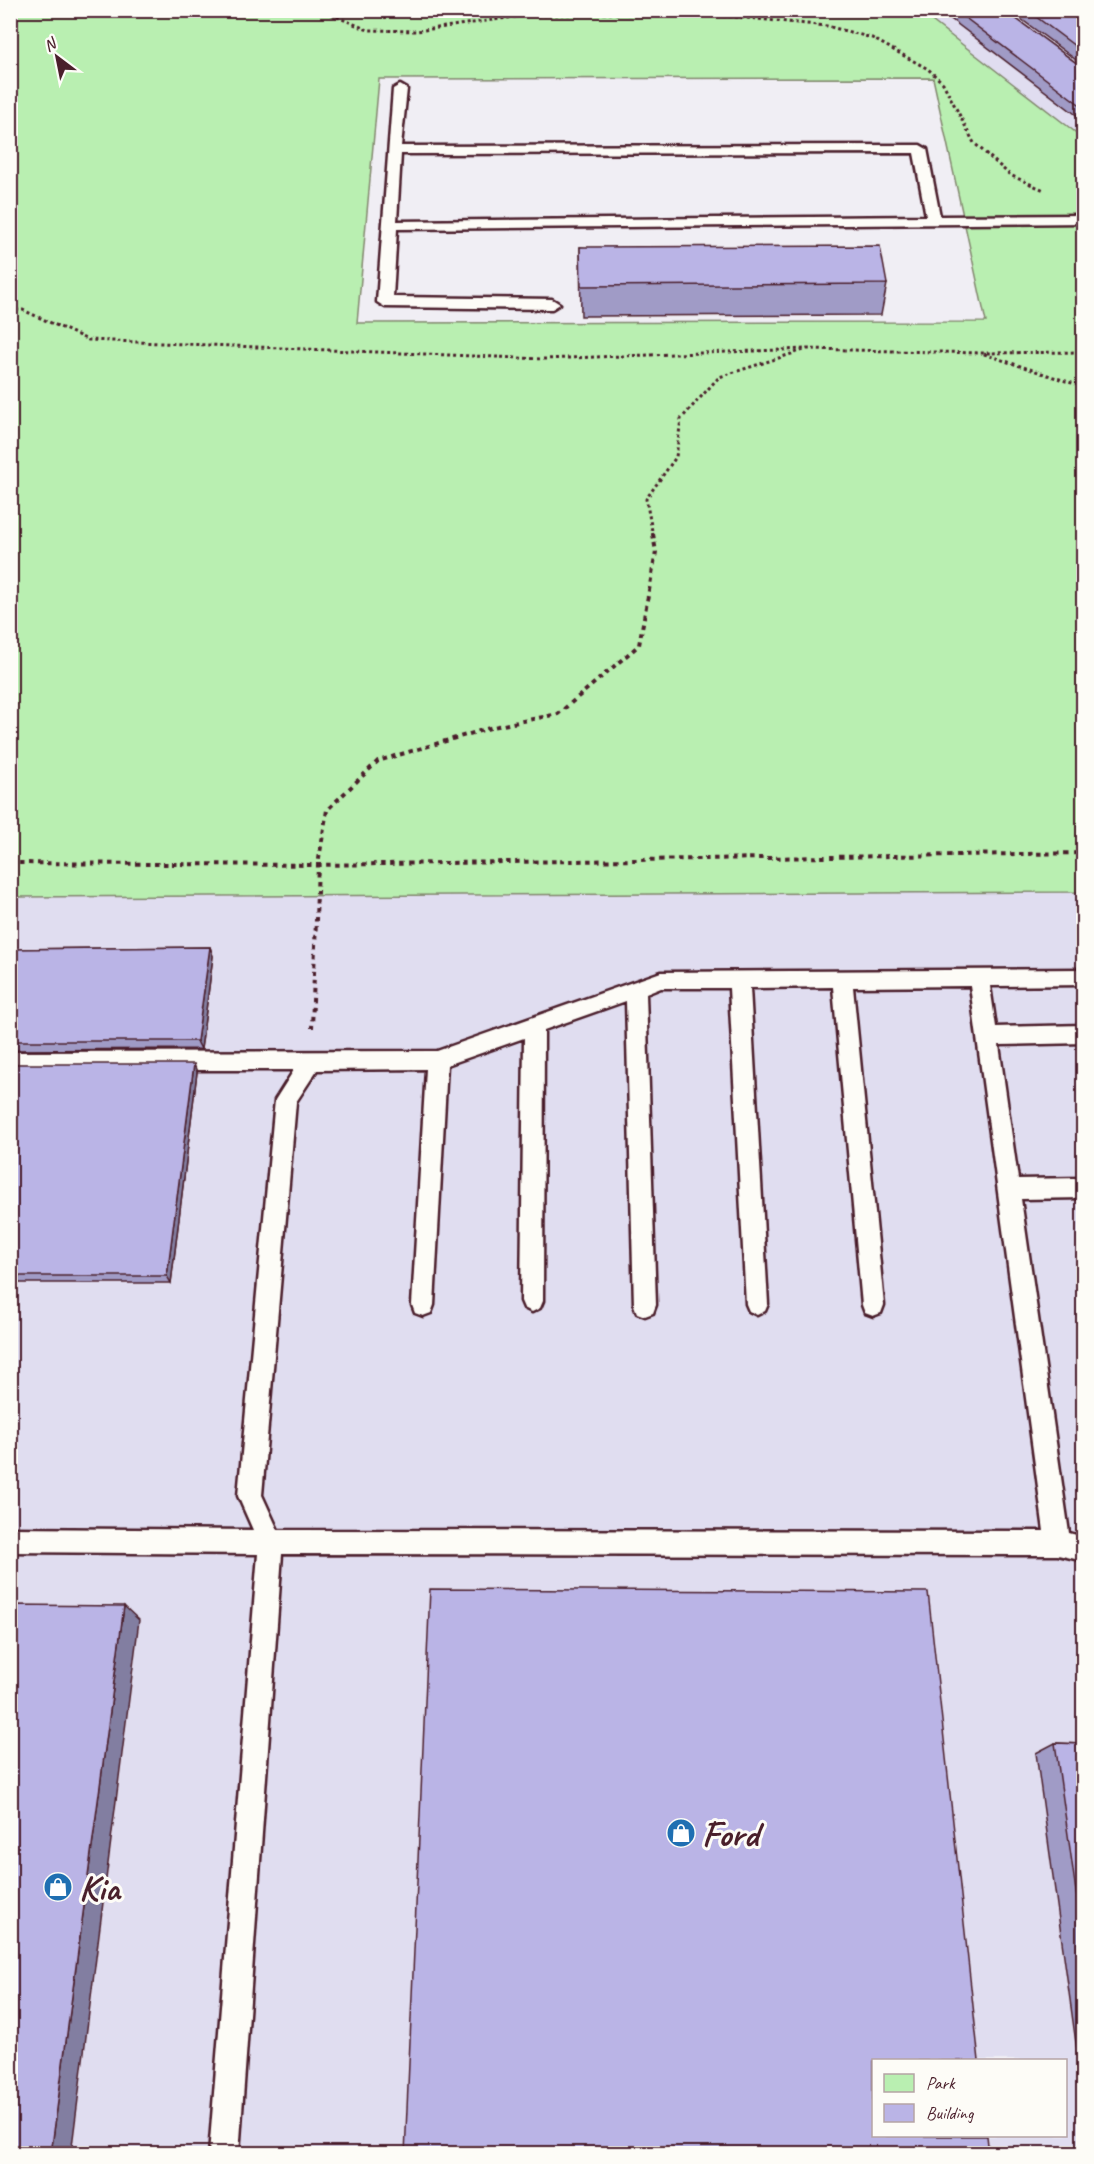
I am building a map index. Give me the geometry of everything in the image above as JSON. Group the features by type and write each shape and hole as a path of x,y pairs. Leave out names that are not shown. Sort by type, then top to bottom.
{"lane":[{"path":"400,89 385,302 552,304"},
{"path":"394,150 920,149 934,220"},
{"path":"389,225 1083,219"},
{"path":"10,1061 437,1060 661,980 1083,977"},
{"path":"979,978 1058,1543"},
{"path":"842,979 873,1305"},
{"path":"739,980 757,1304"},
{"path":"636,989 645,1305"},
{"path":"532,1301 534,1026"},
{"path":"987,1036 1083,1034"},
{"path":"423,1305 437,1060"},
{"path":"224,2154 271,1542 250,1496 286,1100 311,1061"},
{"path":"1008,1189 1083,1188"},
{"path":"10,1539 271,1542 1058,1543 1083,1549"}],"path":[{"path":"314,10 328,13 368,30 417,31 521,16 600,13 727,15 827,26 872,38 928,69 943,83 974,143 1010,175 1052,193"},
{"path":"10,310 23,310 88,340 543,359 807,349 981,353 1083,352"},
{"path":"311,1061 318,865 327,810 378,761 493,727 558,714 639,645 656,552 646,498 676,457 681,419 719,377 807,349"},
{"path":"981,353 1083,387"},
{"path":"10,863 318,865 1083,853"}],"shaded area":[{"path":"919,11 1083,11 1083,138 999,75"},
{"path":"1083,892 1083,2153 11,2153 10,897"}],"green space":[{"path":"10,11 919,11 1083,138 1083,892 11,897","holes":["933,78 986,322 357,323 379,79"]}],"building":[{"path":"955,10 1004,10 1083,68 1083,107"},
{"path":"1027,10 1083,10 1083,52"},
{"path":"880,246 887,284 581,286 580,247"},
{"path":"210,947 197,1041 10,1041 10,949"},
{"path":"10,1064 194,1064 167,1276 10,1276"},
{"name":"Ford","path":"430,1589 928,1592 979,2059 872,2059 872,2137 987,2137 989,2154 405,2154"},
{"name":"Kia","path":"10,1605 124,1606 51,2154 10,2154"},
{"path":"1055,1743 1083,1744 1083,1941"}],"place":[{"name":"Ford","path":"681,1833"},
{"name":"Kia","path":"58,1887"}]}
